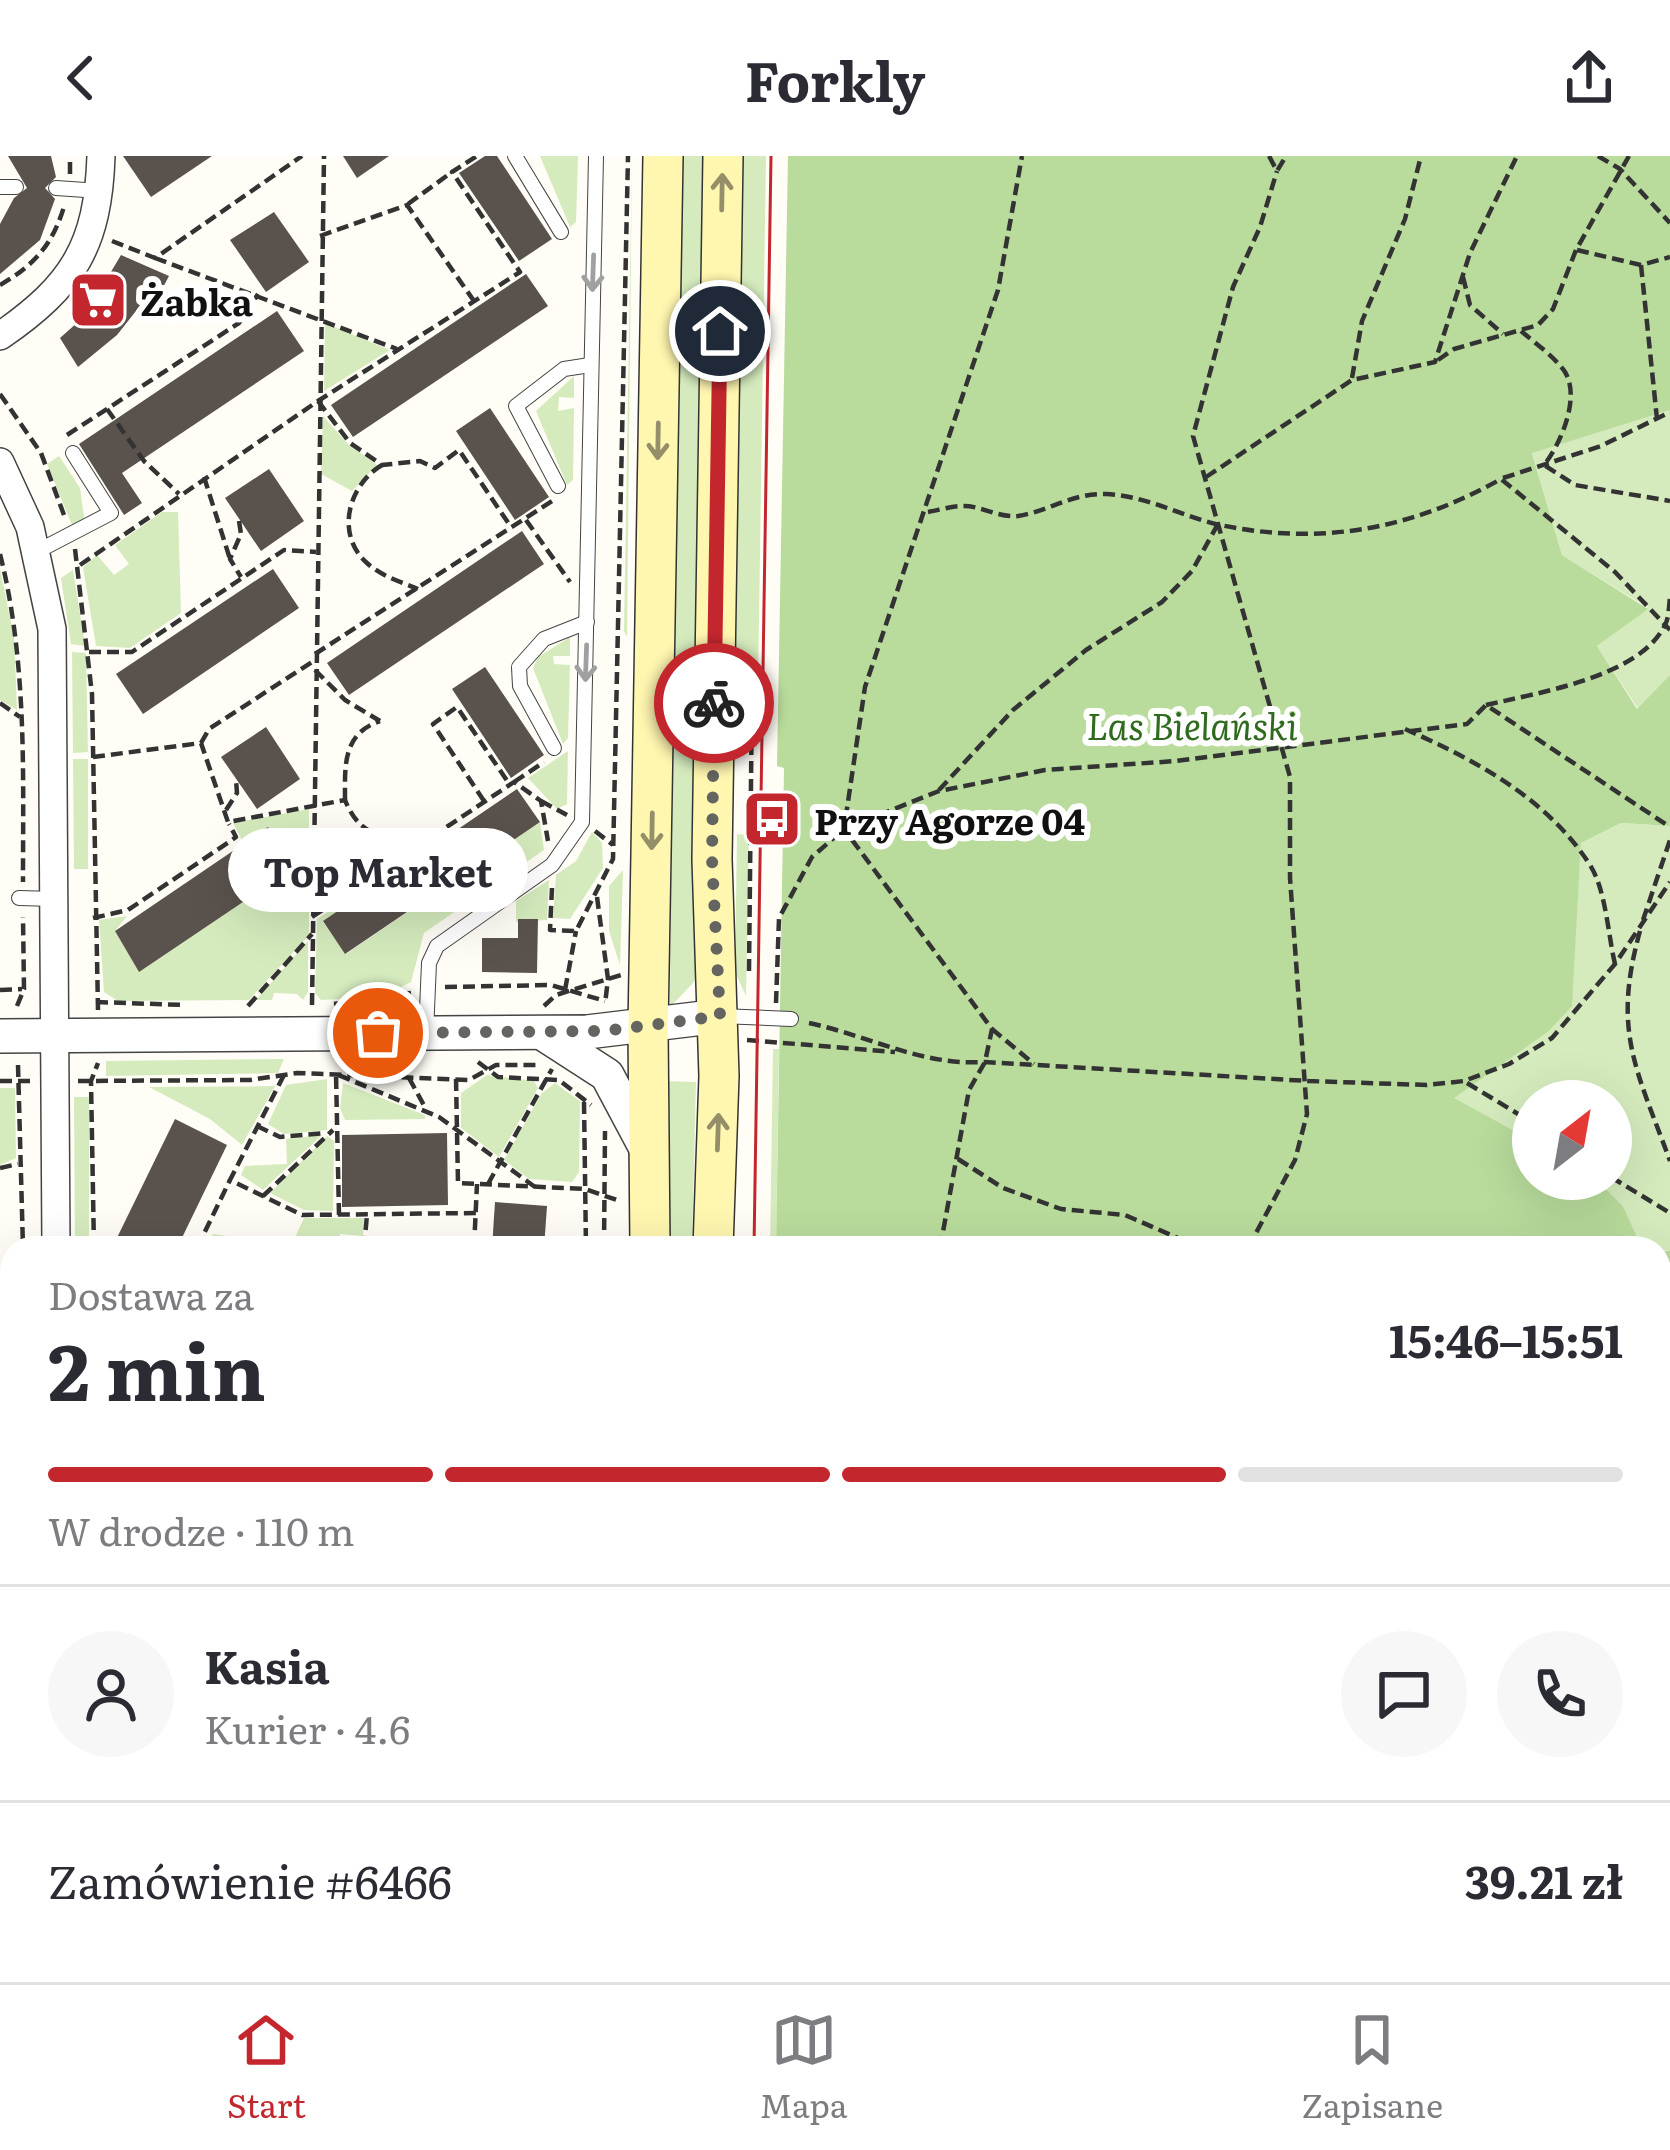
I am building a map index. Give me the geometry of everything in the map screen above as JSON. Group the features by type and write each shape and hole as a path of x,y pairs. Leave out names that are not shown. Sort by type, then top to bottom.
{"main road":[{"path":"650,1236 648,1028 663,156"},
{"path":"714,1236 734,1017 712,838 723,156"}],"street":[{"path":"0,336 71,272 95,227 101,156"},
{"path":"0,461 36,552 52,629 56,1236"},
{"path":"0,1036 527,1032 648,1028 734,1017"},
{"path":"527,1032 607,1075 649,1153"}],"lane":[{"path":"515,156 560,232"},
{"path":"437,1033 428,987 437,946 552,865 582,821 596,156"},
{"path":"62,188 100,190"},
{"path":"560,490 516,406 564,369 590,365"},
{"path":"36,552 71,538 111,513 73,453"},
{"path":"554,748 520,686 519,668 544,639 587,622"},
{"path":"19,898 56,899"},
{"path":"734,1017 783,1019"}],"path":[{"path":"0,285 31,268 50,244 70,156"},
{"path":"155,258 302,156"},
{"path":"324,156 312,1005 396,999 428,987 568,990 605,1005 608,979 597,897"},
{"path":"320,236 407,205 477,156"},
{"path":"568,990 576,932 597,897 613,845 628,156"},
{"path":"1022,156 998,290 866,687 844,829 992,1029 1038,1066"},
{"path":"1269,156 1277,171"},
{"path":"1254,1236 1295,1160 1307,1114 1292,917 1290,777 1193,436 1233,286 1286,156"},
{"path":"1352,380 1362,321 1405,219 1421,156"},
{"path":"1435,362 1463,277 1516,156"},
{"path":"1598,156 1619,169 1670,223"},
{"path":"1206,477 1352,380 1435,362 1454,349 1538,325 1553,309 1576,250 1629,156"},
{"path":"80,565 318,401 520,272 452,172"},
{"path":"407,205 474,301"},
{"path":"106,238 399,349"},
{"path":"1576,250 1641,265 1670,257"},
{"path":"1641,265 1657,418"},
{"path":"1463,277 1471,305 1504,334"},
{"path":"41,453 239,323 258,293"},
{"path":"1520,330 1566,373 1569,386 1562,444 1544,465"},
{"path":"0,394 41,453 80,565 89,652 99,1036 99,1060 91,1081 94,1236"},
{"path":"318,401 350,442 382,465"},
{"path":"107,409 144,461 179,494"},
{"path":"925,512 967,506 1018,516 1067,497 1107,494 1166,505 1218,524 1306,534 1371,532 1448,509 1501,478 1601,446 1670,412"},
{"path":"418,589 368,565 352,542 350,506 360,484 382,465 420,461 435,468 460,450 512,529"},
{"path":"1544,465 1575,485 1670,501"},
{"path":"204,477 230,559 242,577"},
{"path":"1501,478 1615,572 1669,627"},
{"path":"93,918 128,910 236,837 201,743 209,729 526,520 560,490"},
{"path":"526,520 576,592"},
{"path":"230,559 241,534 239,521"},
{"path":"939,791 1013,710 1086,650 1162,602 1192,571 1218,524"},
{"path":"89,652 133,652 284,550 316,552"},
{"path":"901,1053 862,1034 783,1019 779,918 812,856 844,829 939,791 1046,770 1176,761 1467,724 1486,705 1588,681 1644,648 1669,627 1670,597"},
{"path":"315,670 345,700 380,722 354,737 345,758 345,800 360,827 374,836 424,842"},
{"path":"734,1017 752,689"},
{"path":"0,703 22,718"},
{"path":"1486,705 1670,827"},
{"path":"485,802 433,724 457,707 510,785"},
{"path":"1405,729 1465,756 1532,800 1592,868 1615,964"},
{"path":"93,757 201,743"},
{"path":"224,812 237,793 236,780"},
{"path":"312,917 514,782 541,801 552,865 550,930 576,932"},
{"path":"228,822 345,800"},
{"path":"232,840 238,848"},
{"path":"1670,841 1649,889 1625,983 1624,1028 1670,1161"},
{"path":"182,874 187,883"},
{"path":"747,1058 747,1040 846,1044 947,1065 985,1062 1308,1082 1464,1081 1509,1064 1552,1038 1615,964 1670,882"},
{"path":"128,910 134,918"},
{"path":"268,1006 247,1007 312,934"},
{"path":"527,1032 556,995 621,975"},
{"path":"96,1001 204,1005"},
{"path":"942,1236 969,1090 985,1062 992,1029"},
{"path":"437,1033 487,1070 502,1077 547,1078 606,1115 604,1236"},
{"path":"0,1081 250,1080 336,1074 469,1080 496,1065 565,1070"},
{"path":"488,1184 554,1066"},
{"path":"336,1074 428,1112 535,1187"},
{"path":"336,1074 329,1132 339,1215"},
{"path":"203,1236 284,1075"},
{"path":"409,1078 428,1112"},
{"path":"456,1079 458,1183 585,1189 622,1202"},
{"path":"1464,1081 1512,1110"},
{"path":"586,1236 584,1100 589,1088"},
{"path":"257,1126 280,1137 329,1132"},
{"path":"263,1196 329,1132"},
{"path":"958,1160 1003,1188 1060,1209 1125,1215 1173,1236"},
{"path":"0,1168 21,1163"},
{"path":"230,1180 302,1215 476,1213"},
{"path":"475,1236 478,1184"},
{"path":"1632,1190 1670,1213"},
{"path":"201,1208 213,1214"},
{"path":"365,1236 367,1215"}],"green space":[{"path":"540,156 578,156 576,222 570,227"},
{"path":"632,156 627,637 624,631"},
{"path":"676,156 710,156 698,968 694,982 670,1007"},
{"path":"738,156 766,156 758,685 735,684"},
{"name":"Las Bielański","path":"788,156 1670,156 1670,410 1532,453 1562,555 1648,609 1597,646 1637,709 1670,675 1670,826 1621,823 1581,843 1572,1006 1548,1032 1454,1098 1512,1130 1512,1200 1617,1200 1637,1236 776,1236 784,768 777,766"},
{"path":"325,323 390,350 324,391"},
{"path":"574,376 574,398 559,397 558,411 574,408 573,480 567,485 536,411"},
{"path":"1670,410 1670,675 1638,709 1597,646 1648,608 1562,555 1532,452"},
{"path":"323,416 348,444 377,465 352,491 321,474"},
{"path":"59,456 80,488 85,524 74,530 47,464"},
{"path":"162,512 178,512 181,613 130,648 96,646 83,567 97,555 114,575 129,564 115,545"},
{"path":"0,569 14,637 17,710 0,700"},
{"path":"73,570 85,646 71,644 61,578"},
{"path":"570,637 570,656 553,656 554,664 570,665 568,738 563,744 533,668 538,657"},
{"path":"72,652 86,653 88,752 73,753"},
{"path":"568,751 567,804 557,809 528,778"},
{"path":"73,759 88,759 88,869 74,869"},
{"path":"309,809 309,935 249,1000 118,1001 104,992 99,920 127,916 115,931 139,971 295,867 269,828 244,844 233,823"},
{"path":"540,822 544,850 424,933 411,982 381,997 321,1000 315,993 317,919 337,906 340,909 323,922 346,954"},
{"path":"1621,823 1670,826 1670,1236 1637,1236 1617,1200 1632,1200 1632,1080 1512,1080 1512,1130 1453,1098 1548,1032 1571,1006 1581,843"},
{"path":"592,832 602,843 603,868 570,919 553,918 556,875 576,861"},
{"path":"737,834 749,835 746,996 735,972"},
{"path":"623,870 620,965 609,931 609,886"},
{"path":"549,880 547,920 516,922 516,901"},
{"path":"308,941 308,992 303,1000 297,994 274,993 272,1000 256,1000"},
{"path":"773,1049 779,1049 776,1236 770,1236"},
{"path":"284,1059 278,1073 106,1076 106,1061"},
{"path":"487,1075 534,1081 538,1088 499,1157 461,1128 461,1093"},
{"path":"327,1079 327,1130 284,1134 268,1124 286,1085"},
{"path":"661,1081 696,1082 692,1236 664,1236"},
{"path":"343,1083 425,1115 425,1119 345,1120 340,1108"},
{"path":"555,1083 580,1101 579,1172 572,1182 529,1179 504,1160 542,1093"},
{"path":"275,1086 242,1145 210,1119 149,1087"},
{"path":"0,1088 15,1088 16,1158 0,1165"},
{"path":"74,1097 89,1097 89,1236 75,1236"},
{"path":"322,1135 263,1190 241,1175 245,1166 287,1164 286,1139"},
{"path":"327,1136 334,1141 333,1211 304,1210 270,1193"},
{"path":"304,1218 364,1218 363,1236 296,1236"}],"building":[{"path":"8,156 51,156 56,177 45,188 55,199 40,240 0,274 0,224 14,198 27,188"},
{"path":"123,156 212,156 151,197"},
{"path":"343,156 389,156 357,178"},
{"path":"485,156 497,156 552,239 519,261 459,173"},
{"path":"274,212 309,262 266,292 230,240"},
{"path":"121,255 169,276 152,308 143,302 117,335 78,367 60,338 106,297 99,292"},
{"path":"526,274 548,306 353,437 331,405"},
{"path":"277,311 304,351 122,473 142,503 124,515 79,444"},
{"path":"490,408 549,497 515,520 456,431"},
{"path":"269,469 304,521 261,551 225,498"},
{"path":"522,531 544,564 349,695 327,663"},
{"path":"273,569 299,608 143,714 116,674"},
{"path":"485,667 544,755 511,778 452,689"},
{"path":"266,727 300,779 257,809 221,757"},
{"path":"517,789 540,822 345,954 323,921"},
{"path":"268,827 295,867 139,972 115,931"},
{"path":"518,919 538,919 537,973 482,972 482,938 518,938"},
{"path":"175,1119 227,1145 183,1236 118,1236"},
{"path":"447,1133 448,1205 342,1207 342,1135"},
{"path":"495,1202 547,1206 545,1236 493,1236"}],"tram line":[{"path":"754,1236 771,156"}],"way so far":[{"path":"378,1033 604,1031 720,1016 712,859 714,703"}],"place":[{"name":"Żabka","path":"98,300"},
{"name":"Przy Agorze 04","path":"772,819"},
{"name":"Top Market","path":"378,1033"}],"route":[{"path":"714,703 720,331"}]}
